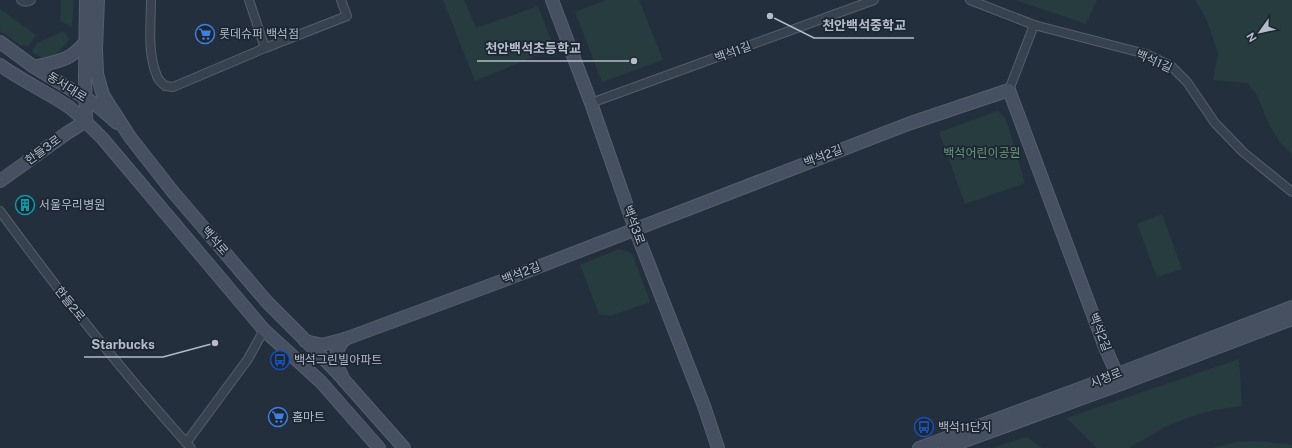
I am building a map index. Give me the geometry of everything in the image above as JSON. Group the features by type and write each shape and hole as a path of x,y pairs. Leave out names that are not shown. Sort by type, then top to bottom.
{"street":[{"path":"21,0 24,2 32,0"},
{"path":"86,0 86,41 90,102"},
{"name":"백석로","path":"98,0 96,49 97,74 104,95 130,137 173,192 262,296 344,381 404,448"},
{"path":"150,0 153,66 157,78 164,86 173,87 265,48 347,16 341,0"},
{"path":"249,0 265,48"},
{"name":"백석3로","path":"552,0 591,103 635,229 704,406 718,448"},
{"name":"백석1길","path":"591,103 874,0"},
{"name":"백석1길","path":"970,0 1034,25 1146,54 1172,66 1187,82 1215,123 1243,152 1292,192"},
{"path":"1009,90 1034,25"},
{"path":"34,67 70,56 79,50 86,41"},
{"name":"동서대로","path":"0,42 34,67 90,102 116,122 130,137"},
{"name":"동서대로","path":"0,65 69,107 86,121"},
{"path":"86,121 90,102 97,88 97,74"},
{"name":"백석2길","path":"305,341 322,345 345,339 499,282 908,124 1009,90 1105,347 1119,378"},
{"name":"백석로","path":"86,121 103,139 264,330 321,382 380,448"},
{"name":"한들3로","path":"0,181 86,121"},
{"name":"한들2로","path":"0,211 47,275 188,446"},
{"name":"시청로","path":"945,448 1292,307"},
{"name":"시청로","path":"919,448 1084,387 1119,378 1292,319"},
{"path":"188,446 248,359 264,330"},
{"path":"344,381 336,356 340,344 345,339"}],"green space":[{"path":"61,0 74,0 72,27 60,21"},
{"path":"443,0 464,0 476,28 538,6 554,48 475,81"},
{"path":"606,0 639,0 663,60 602,82 575,12"},
{"path":"1015,0 1097,0 1086,24"},
{"path":"1195,0 1292,0 1292,154 1281,144 1269,125 1257,95 1247,83 1213,80 1218,53 1206,18"},
{"path":"0,9 36,35 28,46 20,45 0,31"},
{"path":"63,31 70,39 54,56 45,58 32,52 37,43"},
{"name":"백석어린이공원","path":"998,111 1006,119 1025,183 965,204 939,132"},
{"path":"1162,214 1182,269 1157,277 1137,224"},
{"path":"619,249 633,255 650,302 610,316 599,314 580,265"},
{"path":"1239,359 1242,406 1215,410 1193,416 1167,426 1129,448 1097,448 1066,418"},
{"path":"1027,437 1042,448 991,448"},
{"path":"1254,441 1288,444 1292,445 1292,448 1213,448 1237,442"}],"place":[{"name":"천안백석중학교","path":"770,16"},
{"name":"롯데슈퍼 백석점","path":"205,34"},
{"name":"천안백석초등학교","path":"634,61"},
{"name":"서울우리병원","path":"25,205"},
{"name":"Starbucks","path":"215,343"},
{"name":"백석그린빌아파트","path":"280,360"},
{"name":"홈마트","path":"278,417"},
{"name":"백석11단지","path":"924,427"}]}
